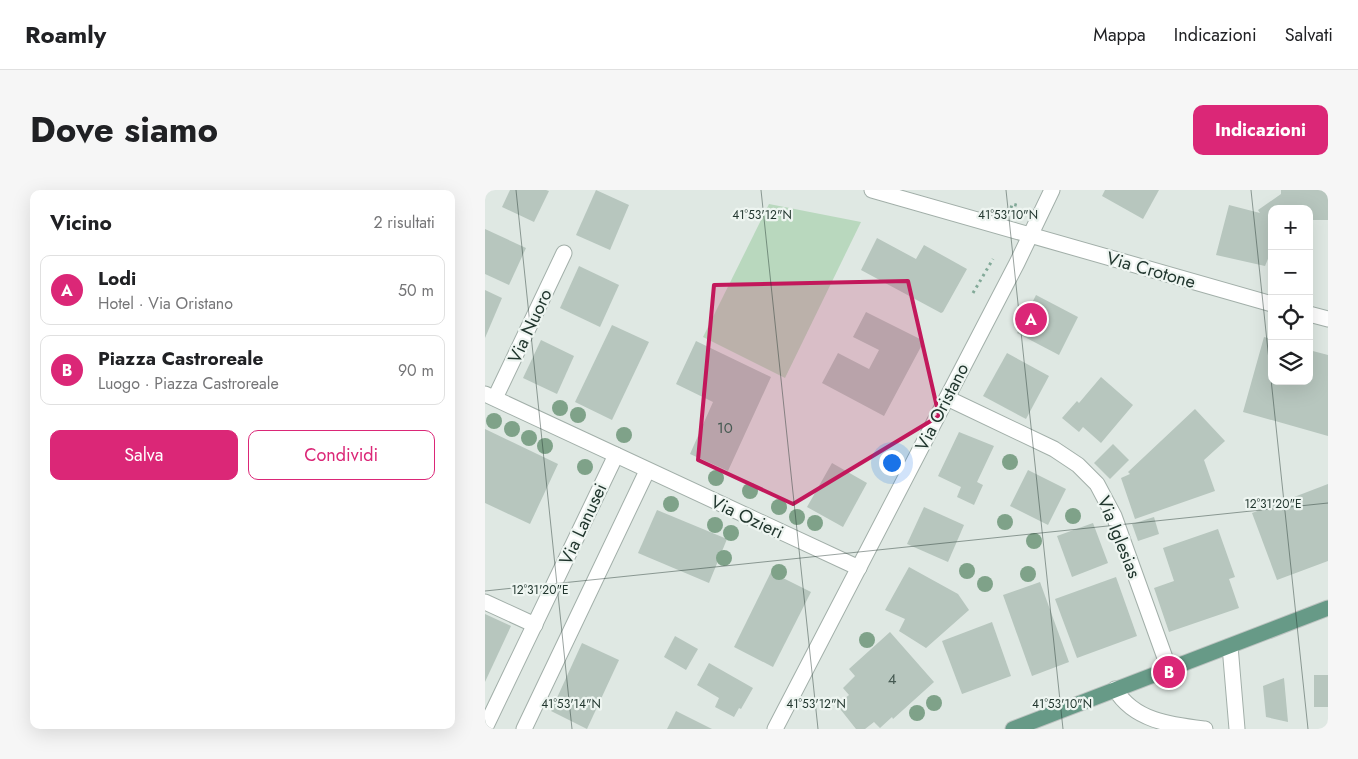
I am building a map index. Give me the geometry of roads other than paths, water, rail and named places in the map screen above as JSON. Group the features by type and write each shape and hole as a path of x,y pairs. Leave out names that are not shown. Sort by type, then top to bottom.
{"main road":[{"path":"1013,729 1328,608"}],"street":[{"name":"Via Crotone","path":"872,190 1268,303"},
{"name":"Via Oristano","path":"775,729 1031,235 1052,190"},
{"name":"Via Nuoro","path":"564,253 490,396 641,468"},
{"path":"1313,315 1328,319"},
{"name":"Via Iglesias","path":"947,398 1054,449 1079,465 1097,484 1114,516 1169,669"},
{"name":"Via Lanusei","path":"485,728 616,455"},
{"name":"Via Lanusei","path":"524,729 641,468"},
{"name":"Via Ozieri","path":"641,468 859,568"},
{"path":"485,602 535,625"},
{"path":"1230,646 1237,729"},
{"path":"1115,689 1140,722 1161,722 1205,729"}],"place":[{"name":"Lodi","path":"1031,319"},
{"name":"Piazza Castroreale","path":"1169,672"}]}
